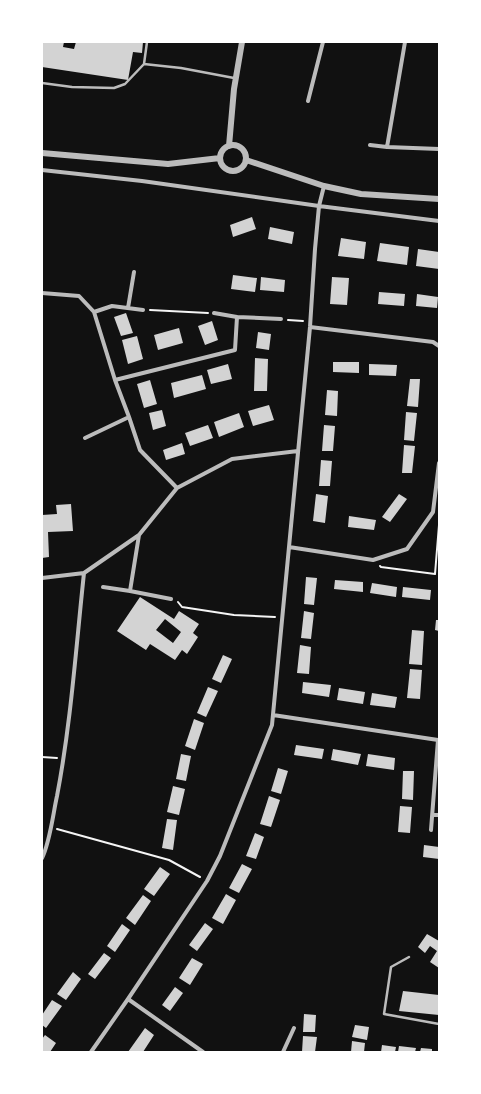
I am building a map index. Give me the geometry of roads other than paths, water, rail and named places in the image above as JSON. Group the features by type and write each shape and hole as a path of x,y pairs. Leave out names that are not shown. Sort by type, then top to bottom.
{"street":[{"path":"229,146 236,78 242,42"},
{"path":"308,101 323,42"},
{"path":"387,147 405,42"},
{"path":"233,145 242,148 246,160 242,168 233,171 226,170 220,163 220,158 220,154 223,150 233,145"},
{"path":"370,145 387,147 439,148"},
{"path":"42,153 168,164 220,158"},
{"path":"246,160 324,186 361,194 439,199"},
{"path":"42,170 142,181 439,221"},
{"path":"91,1052 207,881 220,856 272,724 310,324 319,206 324,186"},
{"path":"128,308 134,272"},
{"path":"42,293 79,296 94,312 140,450 177,488"},
{"path":"94,312 112,306 143,310"},
{"path":"214,313 237,317 281,319"},
{"path":"116,380 235,350 237,317"},
{"path":"310,324 433,342 439,346"},
{"path":"85,438 129,417"},
{"path":"42,578 84,573 139,535 177,488 232,459 298,451"},
{"path":"289,547 373,560 407,549 434,512 439,463"},
{"path":"130,591 139,535"},
{"path":"42,858 51,827 64,760 84,573"},
{"path":"103,587 171,599"},
{"path":"273,715 438,740"},
{"path":"431,830 439,734"},
{"path":"433,815 439,815"},
{"path":"128,999 203,1052"},
{"path":"282,1052 294,1028"}],"lane":[{"path":"42,83 72,87 114,88 125,84 144,64 147,42"},
{"path":"144,64 181,68 236,78"},
{"path":"408,957 391,967 384,1014 439,1024"}]}
